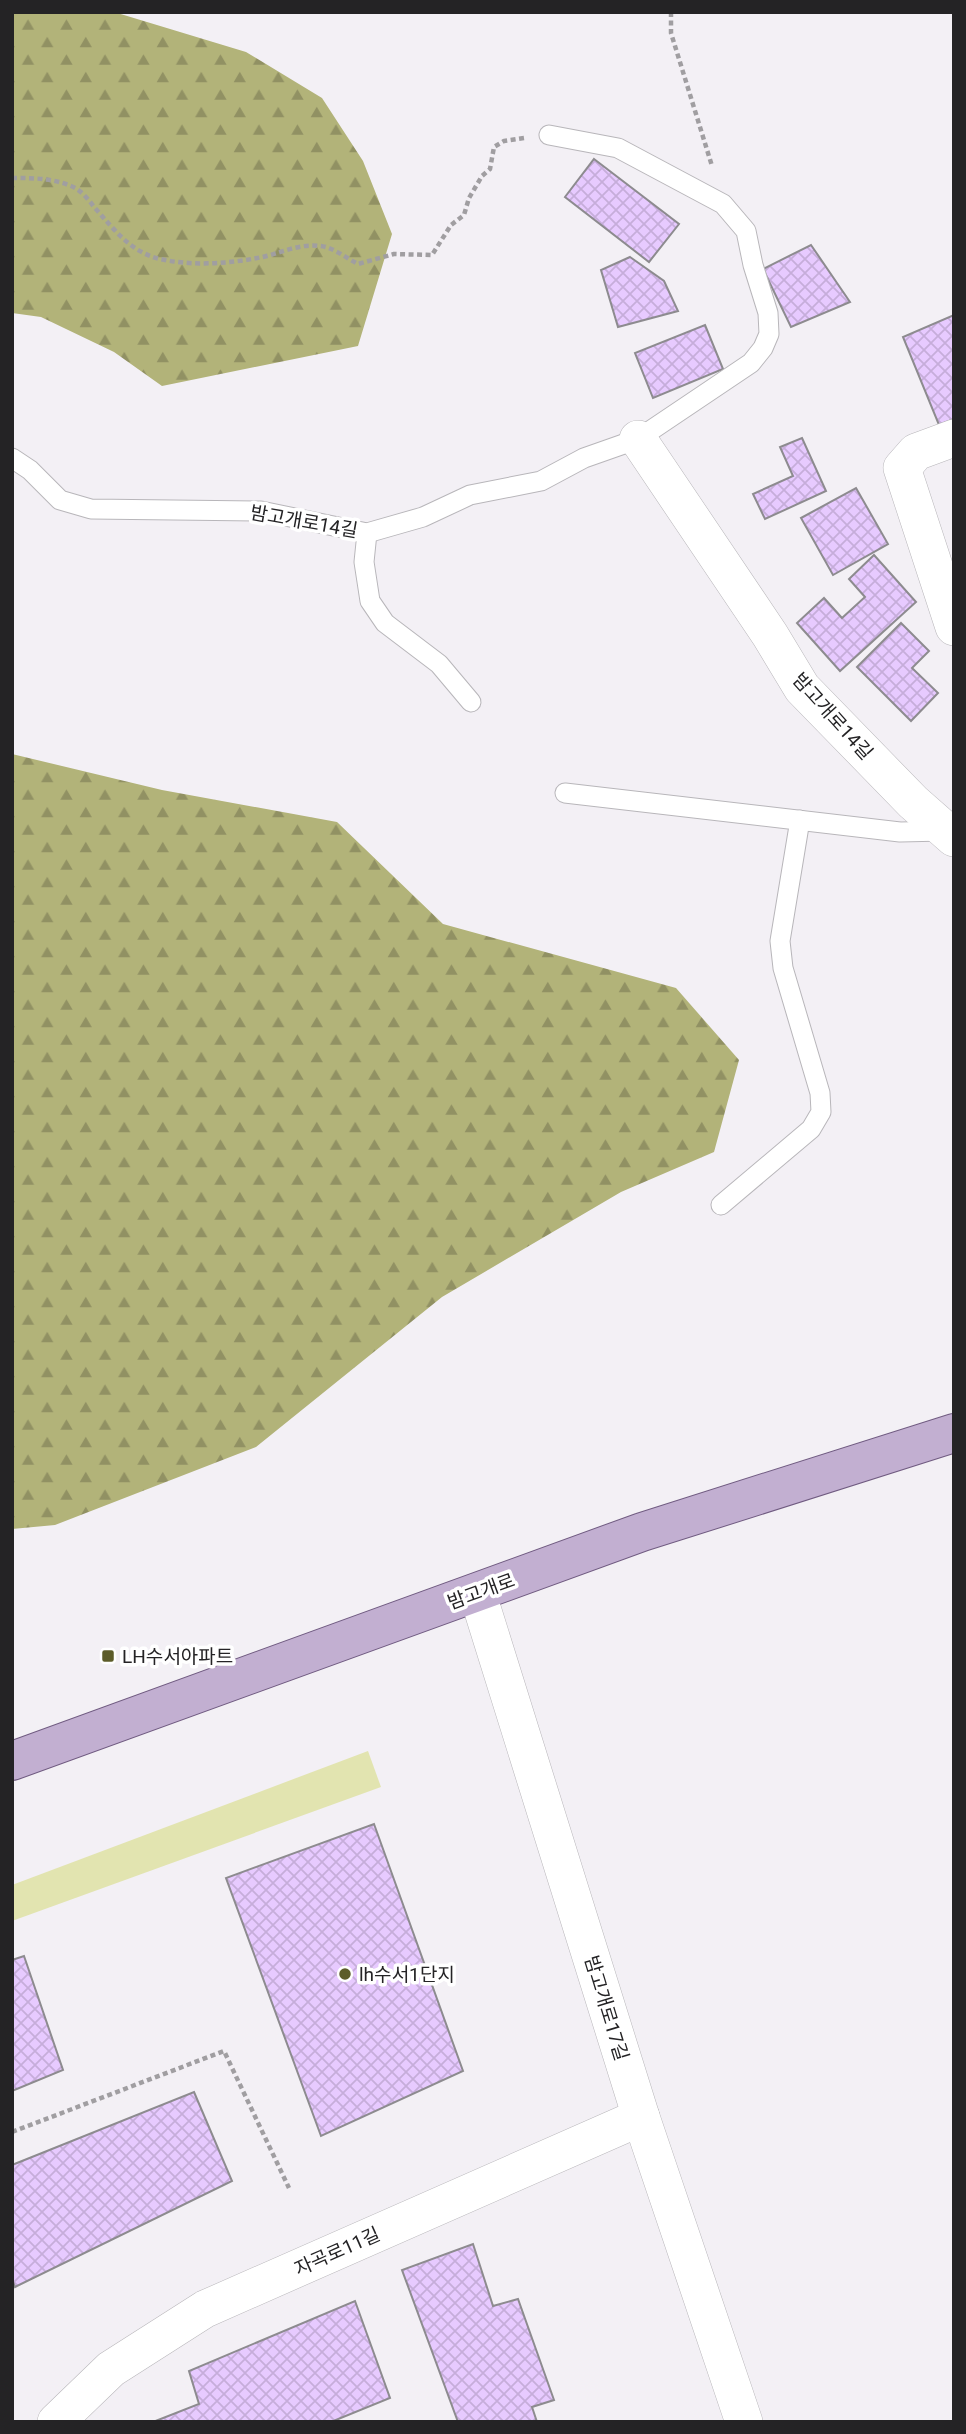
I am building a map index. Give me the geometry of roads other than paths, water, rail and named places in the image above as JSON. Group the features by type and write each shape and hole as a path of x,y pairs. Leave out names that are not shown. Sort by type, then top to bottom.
{"main road":[{"name":"밤고개로","path":"12,1761 642,1532 954,1433"}],"street":[{"path":"954,438 916,452 902,468 954,627"},
{"name":"밤고개로14길","path":"638,439 770,635 802,688 913,802 950,835"},
{"name":"밤고개로17길","path":"477,1592 641,2117 744,2422"},
{"name":"자곡로11길","path":"56,2422 111,2369 205,2309 641,2117"}],"lane":[{"name":"밤고개로14길","path":"12,458 30,470 60,500 91,509 261,511 367,533 423,517 470,495 541,481 584,458 638,439 751,363 763,348 769,334 768,313 746,231 723,204 618,148 549,135"},
{"path":"367,533 364,562 370,601 385,623 439,664 471,702"},
{"path":"565,793 900,832 950,835"},
{"path":"721,1205 811,1129 821,1112 820,1093 783,968 780,941 800,820"}],"place":[{"name":"LH수서아파트","path":"108,1656"},
{"name":"lh수서1단지","path":"345,1974"}]}
